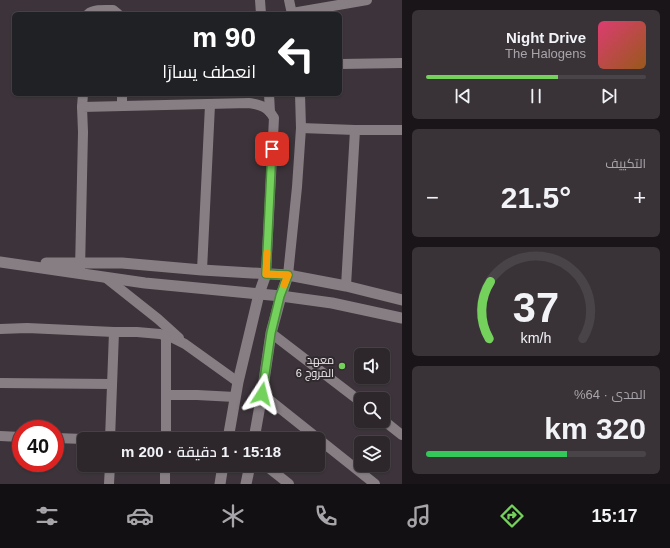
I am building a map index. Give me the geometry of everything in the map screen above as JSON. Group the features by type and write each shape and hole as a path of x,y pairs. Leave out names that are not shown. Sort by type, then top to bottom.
{"street":[{"path":"260,0 261,12"},
{"path":"289,0 292,12"},
{"path":"298,12 367,0"},
{"path":"90,12 113,10 116,12"},
{"path":"342,64 402,63"},
{"path":"80,268 83,96"},
{"path":"122,96 122,106"},
{"path":"269,96 270,112"},
{"path":"255,432 271,333 280,296 288,275 297,187 301,128 300,96"},
{"path":"82,107 249,103 257,104 270,112 274,118 266,274 259,294 238,382 229,432"},
{"path":"202,270 210,105"},
{"path":"301,128 402,130"},
{"path":"346,286 355,130"},
{"path":"0,262 80,268 122,262 202,270 288,275 346,286 402,300"},
{"path":"80,268 105,278 280,296 332,303 402,318"},
{"path":"105,278 158,319 185,344 238,382"},
{"path":"0,329 27,328 143,332 166,336 185,344"},
{"path":"110,432 114,332"},
{"path":"271,333 354,397"},
{"path":"166,336 166,432"},
{"path":"0,383 112,384"},
{"path":"262,394 375,484"},
{"path":"167,395 235,397"},
{"path":"390,426 402,435"},
{"path":"0,436 12,437"},
{"path":"64,438 77,439"},
{"path":"109,484 110,472"},
{"path":"165,472 165,484"},
{"path":"220,484 222,472"},
{"path":"246,484 249,472"},
{"path":"274,472 289,484"}],"slow traffic":[{"path":"267,253 266,274 288,275 284,285"}],"place":[{"name":"معهد المروج 6","path":"342,366"}],"route":[{"path":"262,394 271,333 280,296 288,275 266,274 272,149"}]}
